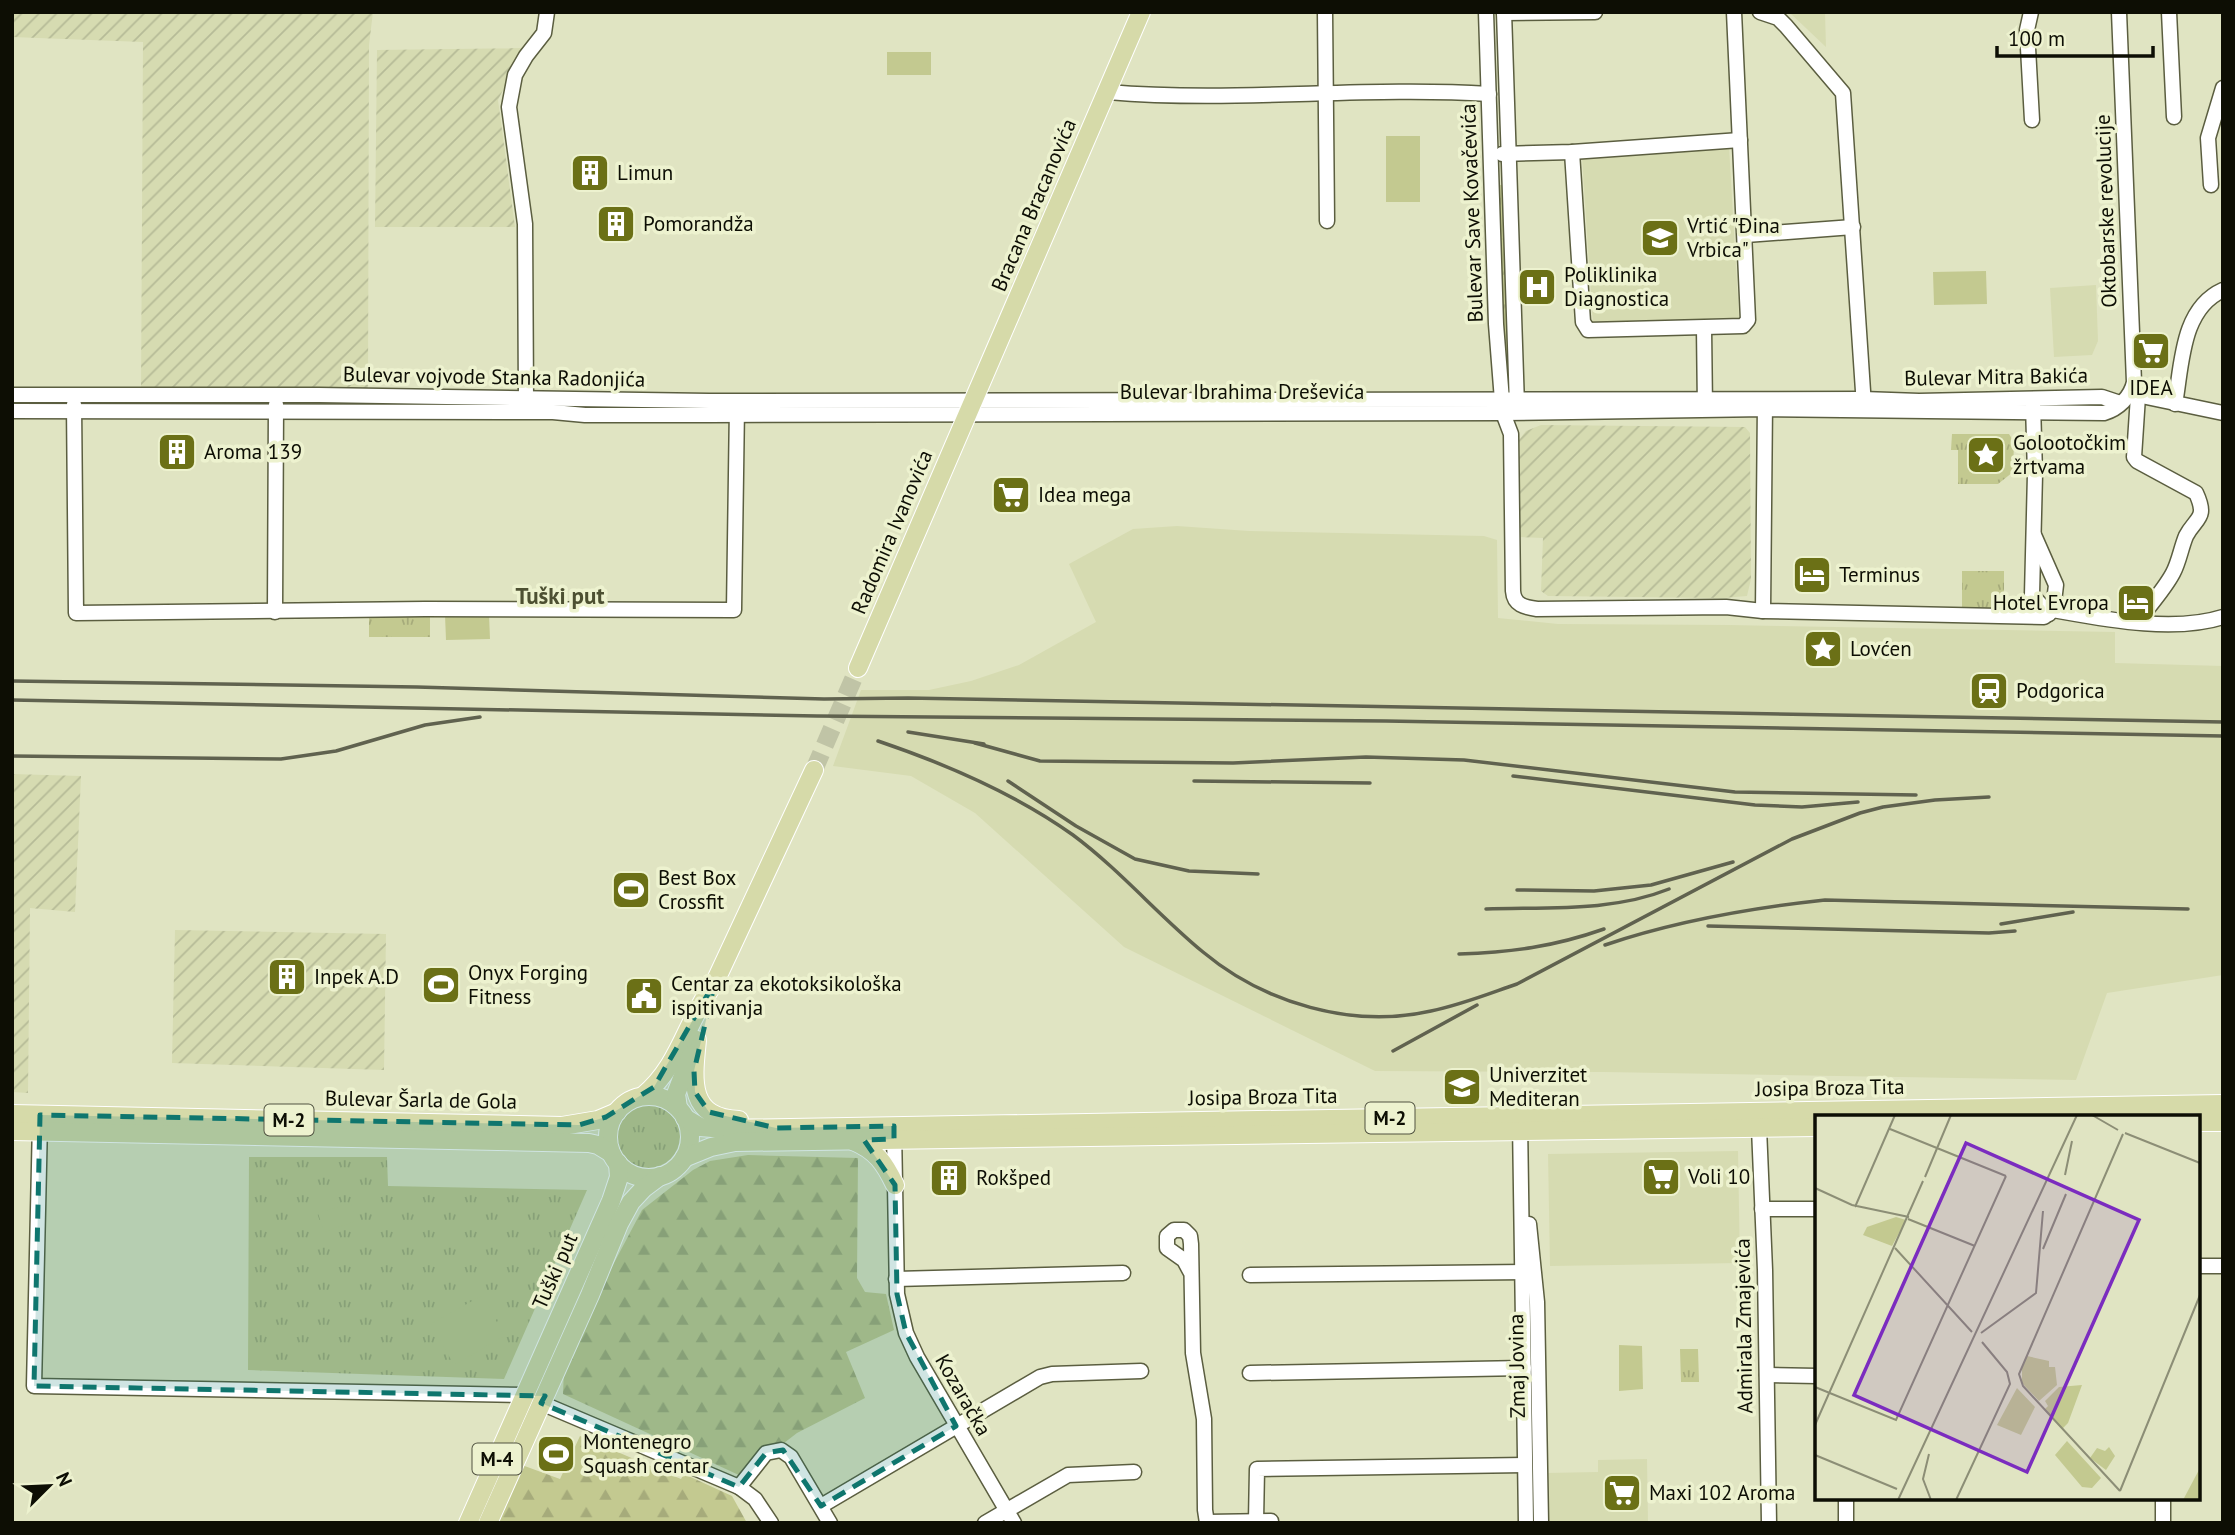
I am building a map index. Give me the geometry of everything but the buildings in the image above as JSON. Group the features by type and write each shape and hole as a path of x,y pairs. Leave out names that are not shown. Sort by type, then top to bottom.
{"main road":[{"name":"Bracana Bracanovića","path":"971,407 1141,12"},
{"name":"Radomira Ivanovića","path":"858,668 971,407"},
{"path":"643,1096 654,1087 673,1062 703,998 715,982 814,770"},
{"path":"684,1158 690,1139 676,1100 678,1086 711,1004 715,982"},
{"path":"697,1040 695,1092 703,1107 721,1118 765,1123 776,1128"},
{"name":"M-2","path":"617,1112 624,1104 643,1096 666,1100 682,1113"},
{"name":"Josipa Broza Tita","path":"1964,1115 2161,1111 2223,1104"},
{"path":"615,1158 608,1132 617,1112"},
{"name":"Bulevar Šarla de Gola","path":"391,1131 562,1126 598,1121 617,1112"},
{"name":"Josipa Broza Tita","path":"682,1113 700,1127 894,1133 1815,1118"},
{"name":"Bulevar Šarla de Gola","path":"12,1114 40,1123 391,1131 592,1144 615,1158"},
{"path":"2200,1122 2223,1122"},
{"name":"Bulevar Šarla de Gola","path":"12,1131 40,1123"},
{"name":"Josipa Broza Tita","path":"1520,1124 1815,1127"},
{"name":"Josipa Broza Tita","path":"684,1158 711,1147 735,1142 849,1140 894,1133"},
{"path":"849,1140 875,1153 895,1185"},
{"name":"M-2","path":"615,1158 637,1176 660,1176 677,1166 684,1158"},
{"name":"Tuški put","path":"533,1399 611,1201 619,1177 615,1158"},
{"name":"Tuški put","path":"533,1399 590,1294 624,1214 644,1188 660,1176"},
{"name":"M-4","path":"468,1523 533,1399"},
{"name":"M-4","path":"488,1523 533,1399"}],"street":[{"path":"526,400 525,224 509,107 515,75 544,33 547,12"},
{"path":"1325,12 1328,221"},
{"name":"Bulevar Save Kovačevića","path":"1486,12 1496,324 1510,406"},
{"path":"1504,13 1595,12"},
{"path":"1572,152 1585,327 1588,330 1742,326 1748,320 1746,235 1734,12"},
{"path":"1760,12 1778,18 1843,93 1864,404"},
{"path":"2031,12 2026,30 2032,120"},
{"name":"Oktobarske revolucije","path":"2119,12 2134,382 2130,398 2134,457 2196,493 2201,508 2200,518 2188,533 2175,570 2137,622"},
{"path":"2169,12 2174,117"},
{"name":"Bulevar Save Kovačevića","path":"1504,13 1509,154 1510,406"},
{"path":"2210,186 2208,138 2223,88"},
{"path":"1108,92 1148,95 1328,92 1489,94"},
{"path":"1490,155 1740,140"},
{"path":"1746,235 1853,227"},
{"path":"2175,404 2191,323 2205,301 2223,290"},
{"path":"1704,328 1705,405"},
{"name":"Bulevar vojvode Stanka Radonjića","path":"12,395 526,400 736,408"},
{"path":"73,395 76,613 425,609 734,610 736,408"},
{"path":"275,612 276,396"},
{"path":"2130,398 2223,413"},
{"name":"Bulevar Mitra Bakića","path":"1510,406 1864,404 2033,406 2104,413 2130,398"},
{"path":"1763,611 1765,404"},
{"path":"1510,406 1513,591 1518,603 1523,607 1726,607 1763,611 2044,617 2051,612 2056,585 2034,535"},
{"name":"Bulevar Ibrahima Dreševića","path":"971,407 1510,406"},
{"path":"2017,617 2032,595 2033,406"},
{"name":"Bulevar vojvode Stanka Radonjića","path":"12,411 971,407"},
{"path":"2032,595 2051,612 2137,622 2197,624 2223,617"},
{"path":"40,1123 34,1386 533,1399 739,1487 755,1499 771,1523"},
{"name":"Zmaj Jovina","path":"1520,1124 1521,1212 1528,1272 1524,1368 1526,1523"},
{"name":"Admirala Zmajevića","path":"1759,1128 1769,1523"},
{"name":"Kozaračka","path":"894,1133 896,1279 906,1333 956,1426 1014,1523"},
{"path":"1762,1209 1815,1209"},
{"path":"2200,1266 2223,1266"},
{"path":"1250,1275 1528,1272"},
{"name":"Zmaj Jovina","path":"1528,1272 1537,1302 1541,1523"},
{"path":"896,1279 1123,1273"},
{"path":"1191,1273 1193,1353 1204,1419 1207,1522 1264,1522 1257,1469 1525,1465"},
{"path":"1250,1373 1524,1368"},
{"path":"821,1506 1046,1375 1141,1371"},
{"path":"1767,1376 1815,1376"},
{"path":"739,1487 766,1453 780,1450 791,1457 830,1523"},
{"path":"985,1523 1068,1475 1134,1472"},
{"path":"1846,1500 1846,1523"},
{"path":"2164,1500 2164,1523"}],"highlighted area":[{"path":"715,982 694,1071 695,1092 709,1112 776,1128 894,1126 894,1139 864,1140 895,1185 897,1294 906,1333 956,1426 821,1506 783,1450 766,1453 739,1487 541,1403 545,1396 34,1386 40,1115 579,1125 606,1117 654,1087"}],"shaded area":[{"path":"12,12 373,12 369,45 368,390 141,396 143,42 12,37"},
{"path":"1789,12 1825,12 1826,47"},
{"path":"524,48 498,100 515,227 375,227 377,50"},
{"name":"Vrtić \"Đina Vrbica\"","path":"1729,146 1739,318 1593,324 1582,157"},
{"path":"2096,285 2098,341 2092,355 2054,357 2050,288"},
{"path":"1541,425 1745,427 1750,433 1751,579 1747,596 1548,596 1541,591 1543,538 1518,537 1519,440 1526,431"},
{"path":"1177,526 1249,531 1484,536 1497,540 1498,618 1558,624 2115,632 2115,663 2223,666 2223,975 2107,993 2076,1080 1375,1071 1124,947 975,813 911,776 833,766 861,690 929,690 971,681 1019,665 1096,622 1069,564 1133,529"},
{"path":"12,774 81,776 75,912 30,908 28,1093 12,1092"},
{"path":"175,930 386,934 384,1070 172,1063"},
{"path":"1738,1151 1740,1263 1550,1266 1548,1154"},
{"path":"1647,1459 1648,1523 1547,1523 1546,1473 1598,1472 1598,1460"}],"green space":[{"path":"887,52 931,52 931,75 887,75"},
{"path":"1386,136 1420,136 1420,202 1386,202"},
{"path":"1496,185 1503,185 1508,366 1504,366"},
{"path":"1986,271 1987,304 1934,305 1933,272"},
{"path":"1952,434 2009,434 2014,442 2013,472 1998,484 1958,484 1958,450 1951,450"},
{"path":"1962,571 2004,571 2004,609 1962,609"},
{"path":"489,614 490,639 446,640 445,615"},
{"path":"369,617 430,617 430,637 369,637"},
{"path":"642,1104 654,1104 671,1113 678,1124 678,1148 671,1159 654,1168 642,1168 630,1163 621,1154 616,1142 616,1130 621,1118 630,1109"},
{"path":"748,1155 858,1158 857,1278 865,1292 886,1294 894,1330 846,1352 865,1398 797,1433 741,1476 563,1394 564,1368 595,1299 642,1210 693,1170 710,1161"},
{"path":"249,1157 387,1157 388,1186 587,1190 504,1379 248,1370"},
{"path":"351,1203 356,1221 324,1232 318,1213"},
{"path":"483,1295 504,1336 454,1365 431,1324"},
{"path":"1619,1345 1642,1346 1643,1389 1619,1391"},
{"path":"1680,1349 1698,1349 1699,1382 1681,1382"},
{"path":"580,1436 681,1479 684,1474 732,1496 747,1523 486,1523 511,1461 560,1479"}],"tunnel":[{"path":"814,770 858,668"}],"railway":[{"path":"12,681 417,687 824,699 908,698 2223,722"},
{"path":"12,700 817,716 1386,721 2223,736"},
{"path":"12,756 281,759 336,751 425,725 480,717"},
{"path":"908,732 984,744"},
{"path":"878,741 979,781 1051,820 1107,863 1203,952 1253,985 1310,1007 1371,1017 1431,1011 1517,984 1792,839 1860,813 1935,800 1989,797"},
{"path":"975,743 1040,761 1233,763 1366,757 1464,760 1735,792 1916,795"},
{"path":"1513,776 1755,805 1802,807 1858,802"},
{"path":"1008,781 1076,826 1135,859 1189,871 1258,874"},
{"path":"1194,781 1370,783"},
{"path":"1517,890 1594,891 1651,885 1733,862"},
{"path":"1486,909 1602,905 1625,902 1669,889"},
{"path":"1605,945 1714,917 1825,900 2188,909"},
{"path":"2001,924 2073,912"},
{"path":"1708,926 1989,933 2015,931"},
{"path":"1459,954 1532,948 1604,929"},
{"path":"1393,1051 1477,1005"}],"place":[{"name":"Limun","path":"590,173"},
{"name":"Pomorandža","path":"616,224"},
{"name":"Vrtić \"Đina Vrbica\"","path":"1660,238"},
{"name":"Poliklinika Diagnostica","path":"1537,287"},
{"name":"IDEA","path":"2151,351"},
{"name":"Aroma 139","path":"177,452"},
{"name":"Golootočkim žrtvama","path":"1986,455"},
{"name":"Idea mega","path":"1011,495"},
{"name":"Terminus","path":"1812,575"},
{"name":"Hotel Evropa","path":"2136,603"},
{"name":"Lovćen","path":"1823,649"},
{"name":"Podgorica","path":"1989,691"},
{"name":"Best Box Crossfit","path":"631,890"},
{"name":"Inpek A.D","path":"287,977"},
{"name":"Onyx Forging Fitness","path":"441,985"},
{"name":"Centar za ekotoksikološka ispitivanja","path":"644,996"},
{"name":"Univerzitet Mediteran","path":"1462,1087"},
{"name":"Voli 10","path":"1661,1177"},
{"name":"Rokšped","path":"949,1178"},
{"name":"Montenegro Squash centar","path":"556,1454"},
{"name":"Maxi 102 Aroma","path":"1622,1493"}],"district":[{"name":"Tuški put","path":"560,596"}]}
